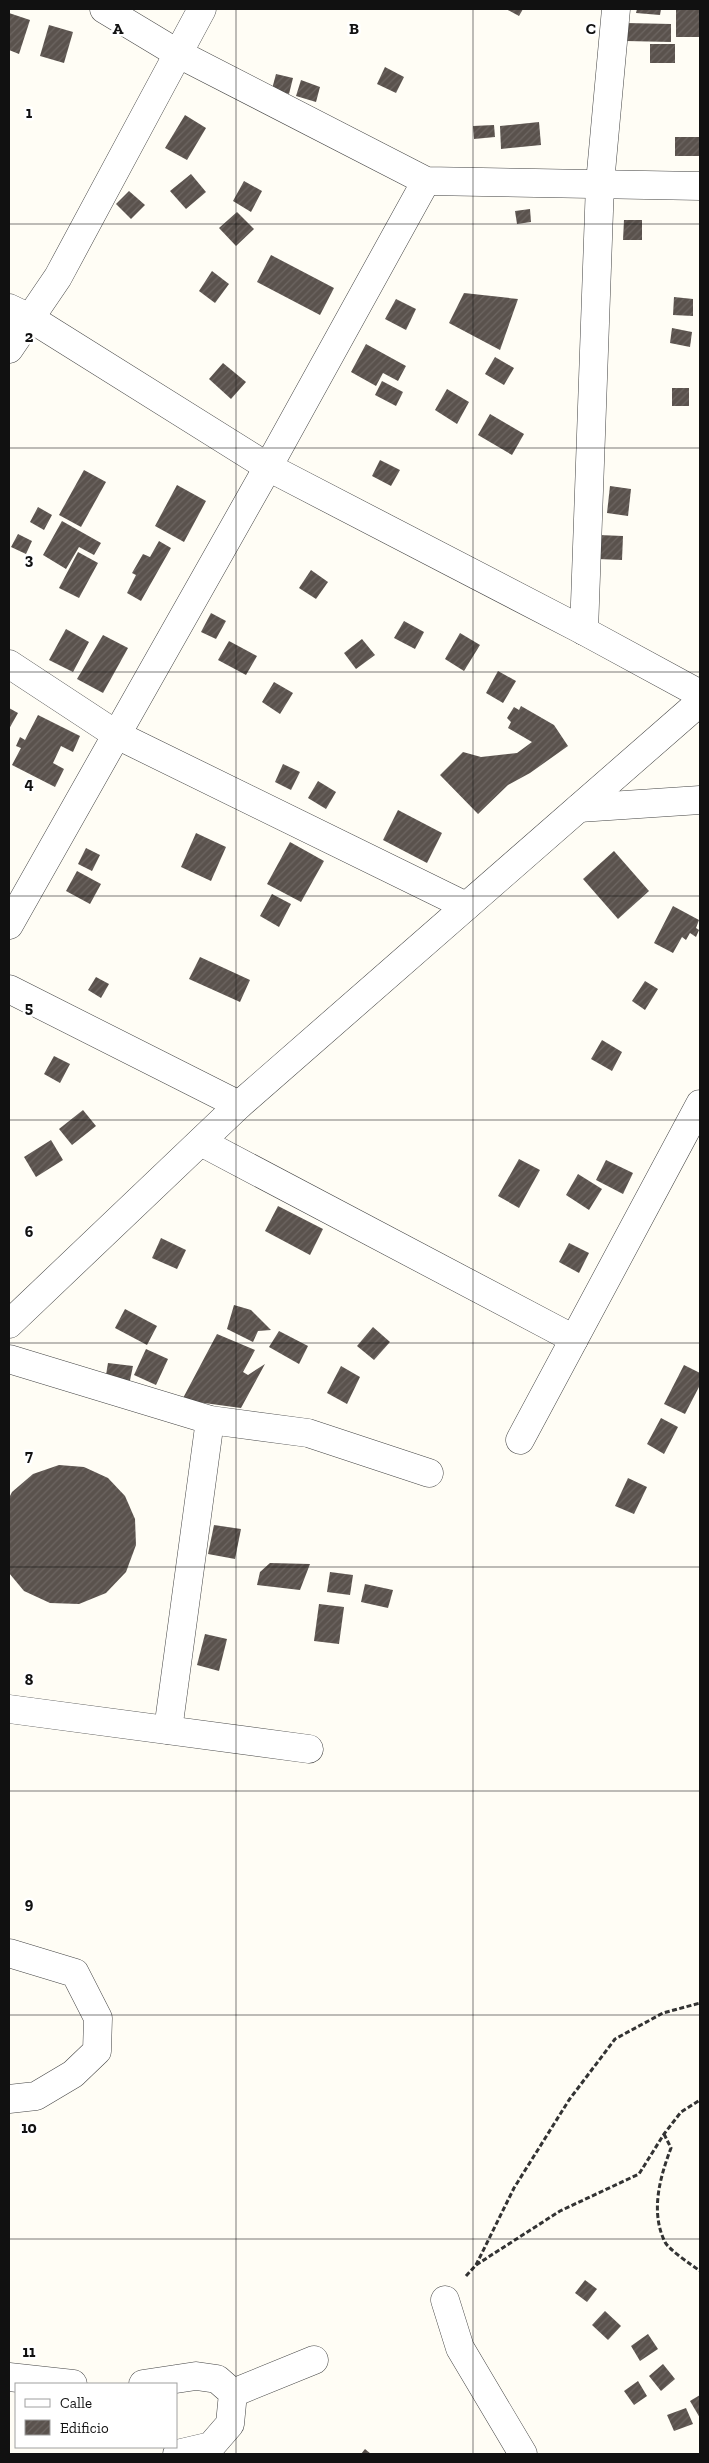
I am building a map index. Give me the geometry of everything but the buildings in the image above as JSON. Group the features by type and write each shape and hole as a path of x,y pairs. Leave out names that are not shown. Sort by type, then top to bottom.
{"street":[{"path":"104,9 177,53 426,182 700,186"},
{"path":"9,349 19,313 58,277 202,9"},
{"path":"584,630 600,184 616,9"},
{"path":"9,924 117,735 426,182"},
{"path":"19,313 268,466 584,630 700,694"},
{"path":"9,664 117,735 466,906"},
{"path":"9,1324 239,1105 700,702"},
{"path":"579,808 700,800"},
{"path":"9,989 239,1105"},
{"path":"520,1440 700,1104"},
{"path":"201,1142 574,1340"},
{"path":"9,1359 210,1420 308,1433 429,1473"},
{"path":"168,1730 210,1420"},
{"path":"9,1709 310,1749"},
{"path":"9,1952 75,1973 98,2018 97,2051 72,2074 36,2096 9,2099"},
{"path":"445,2300 460,2348 523,2454"},
{"path":"234,2393 314,2360"},
{"path":"150,2383 196,2376 216,2379 234,2393"},
{"path":"9,2377 64,2383"},
{"path":"177,2454 210,2446 230,2424 234,2393"}],"path":[{"path":"445,2300 476,2265 514,2188 569,2100 615,2039 663,2013 700,2003"},
{"path":"476,2265 560,2211 639,2174 664,2134 681,2112 700,2100"},
{"path":"664,2134 672,2148 662,2174 656,2210 665,2243 700,2271"}]}
